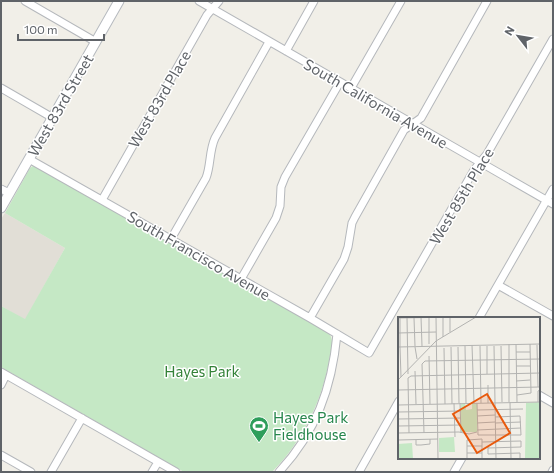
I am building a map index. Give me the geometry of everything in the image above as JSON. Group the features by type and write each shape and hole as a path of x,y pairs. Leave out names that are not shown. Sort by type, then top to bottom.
{"street":[{"path":"25,1 96,42"},
{"name":"West 83rd Street","path":"1,208 120,1"},
{"name":"South California Avenue","path":"199,1 550,202"},
{"name":"West 83rd Place","path":"102,200 207,15 219,1"},
{"path":"286,51 314,1"},
{"path":"351,88 401,1"},
{"path":"310,318 344,259 348,247 352,223 355,217 404,130 421,118 487,1"},
{"name":"West 85th Place","path":"369,353 474,170 487,154 553,39"},
{"path":"171,239 206,178 214,138 269,42"},
{"path":"240,279 276,218 280,206 281,187 285,177 340,82"},
{"path":"1,88 53,118"},
{"name":"South Francisco Avenue","path":"29,159 369,353"},
{"path":"1,189 9,193"},
{"path":"480,317 550,202 553,189"},
{"path":"498,286 553,316"},
{"path":"278,472 304,440 322,406 331,374 337,334"},
{"path":"1,385 4,374 176,472"},
{"path":"540,396 553,403"},
{"path":"359,472 398,403"},
{"path":"52,472 82,418"},
{"path":"1,455 31,472"},
{"path":"454,472 461,459"},
{"path":"152,472 158,462"}],"shaded area":[{"path":"5,213 65,248 25,320 1,306 1,219"}],"green space":[{"name":"Hayes Park","path":"33,166 330,334 332,343 327,372 317,403 293,447 272,472 184,472 1,367 1,306 25,319 65,248 5,213 30,168"}],"place":[{"name":"Hayes Park Fieldhouse","path":"259,443"}]}
